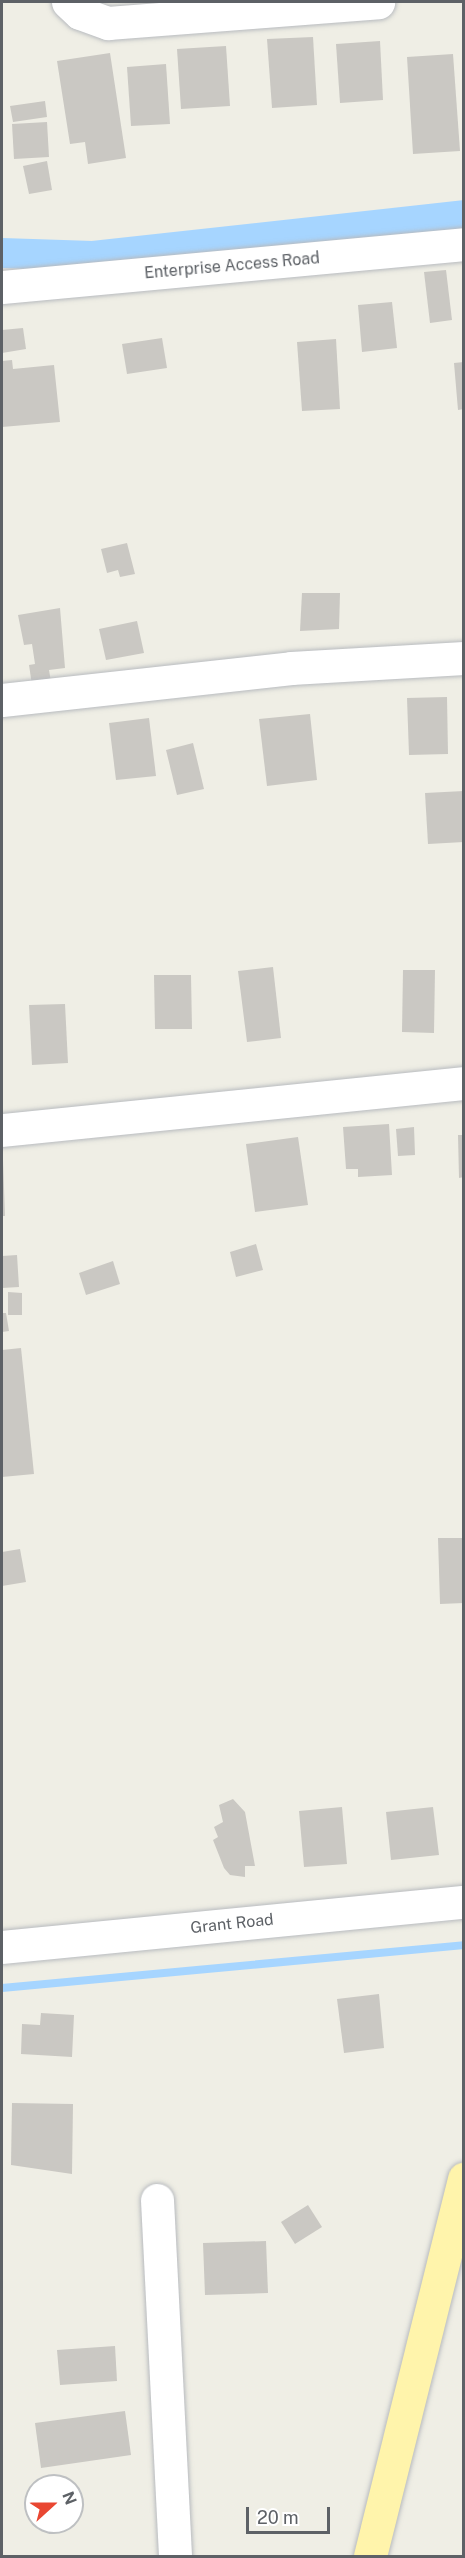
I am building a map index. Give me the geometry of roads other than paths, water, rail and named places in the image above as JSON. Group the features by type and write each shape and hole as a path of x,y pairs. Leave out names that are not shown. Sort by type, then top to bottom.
{"main road":[{"path":"370,2556 453,2261 464,2179"}],"street":[{"path":"68,2 80,13 108,23 378,2"},
{"name":"Enterprise Access Road","path":"2,287 464,244"},
{"path":"2,700 291,669 464,658"},
{"path":"2,1130 464,1083"},
{"name":"Grant Road","path":"2,1947 464,1902"},
{"path":"157,2200 175,2556"}],"waterway":[{"path":"2,253 93,256 464,215"},
{"path":"2,1988 464,1945"}]}
